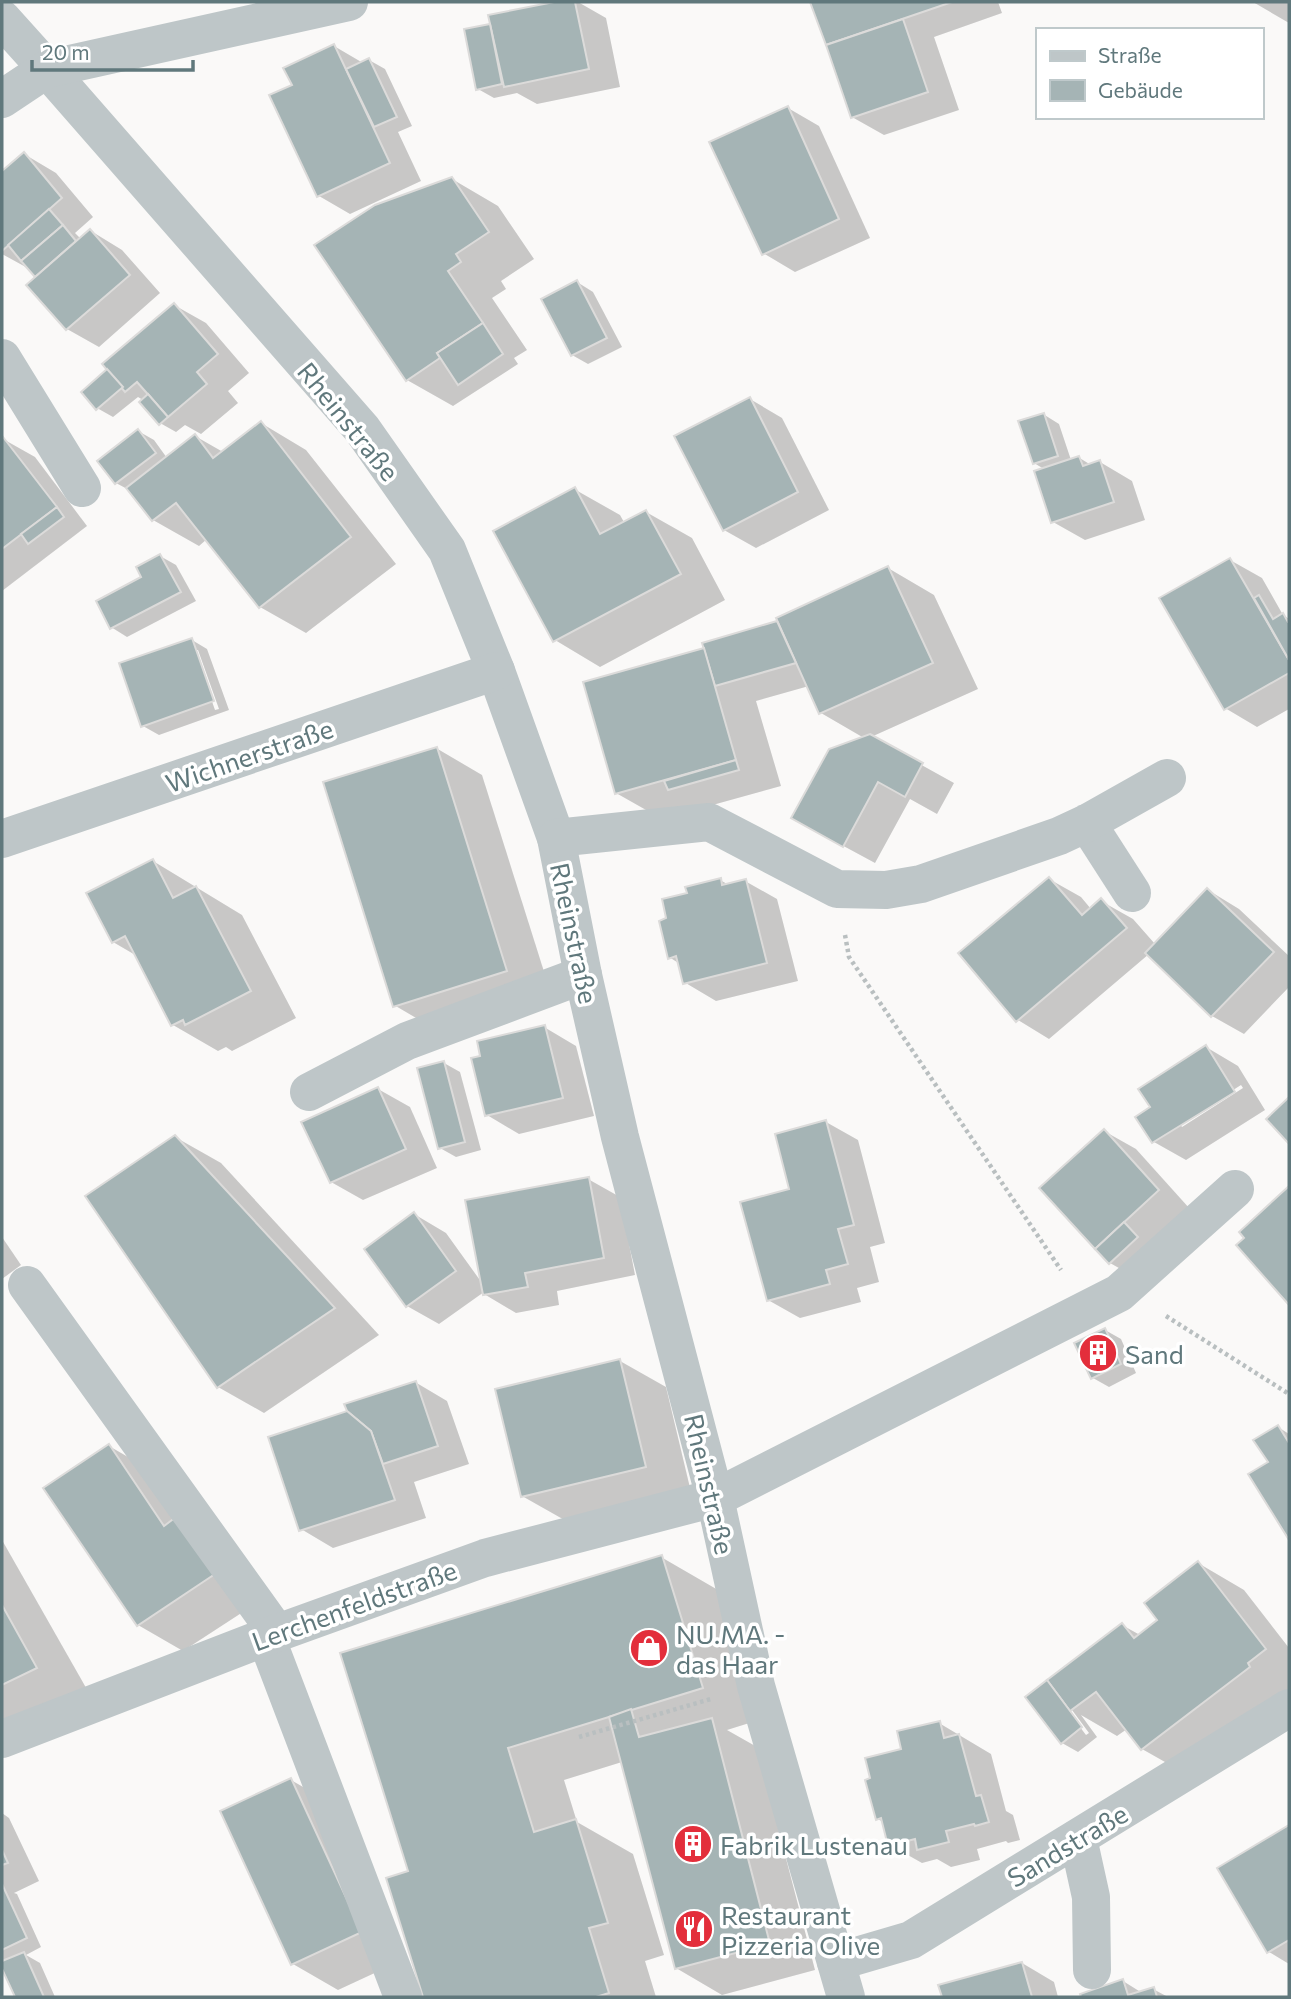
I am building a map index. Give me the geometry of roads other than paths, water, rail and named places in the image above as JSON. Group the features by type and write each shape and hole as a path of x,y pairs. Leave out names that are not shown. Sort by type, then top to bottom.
{"street":[{"path":"2,99 47,69 349,2"},
{"name":"Rheinstraße","path":"2,19 362,429 447,550 496,671 556,838 583,975 620,1137 715,1498 756,1686 841,1980"},
{"path":"2,358 82,488"},
{"name":"Wichnerstraße","path":"2,839 496,671"},
{"path":"556,838 709,822 837,889 886,890 921,884 1059,836 1167,778"},
{"path":"1087,823 1132,893"},
{"path":"309,1092 407,1041 583,975"},
{"path":"715,1498 1103,1301 1235,1189"},
{"path":"27,1285 272,1635 403,1997"},
{"name":"Lerchenfeldstraße","path":"2,1739 272,1635 485,1558 715,1498"},
{"name":"Sandstraße","path":"841,1980 1078,1839 1289,1708"},
{"path":"1078,1839 1091,1897 1092,1970"}],"place":[{"name":"Sand","path":"1098,1353"},
{"name":"NU.MA. - das Haar","path":"649,1648"},
{"name":"Fabrik Lustenau","path":"693,1844"},
{"name":"Restaurant Pizzeria Olive","path":"694,1929"}]}
